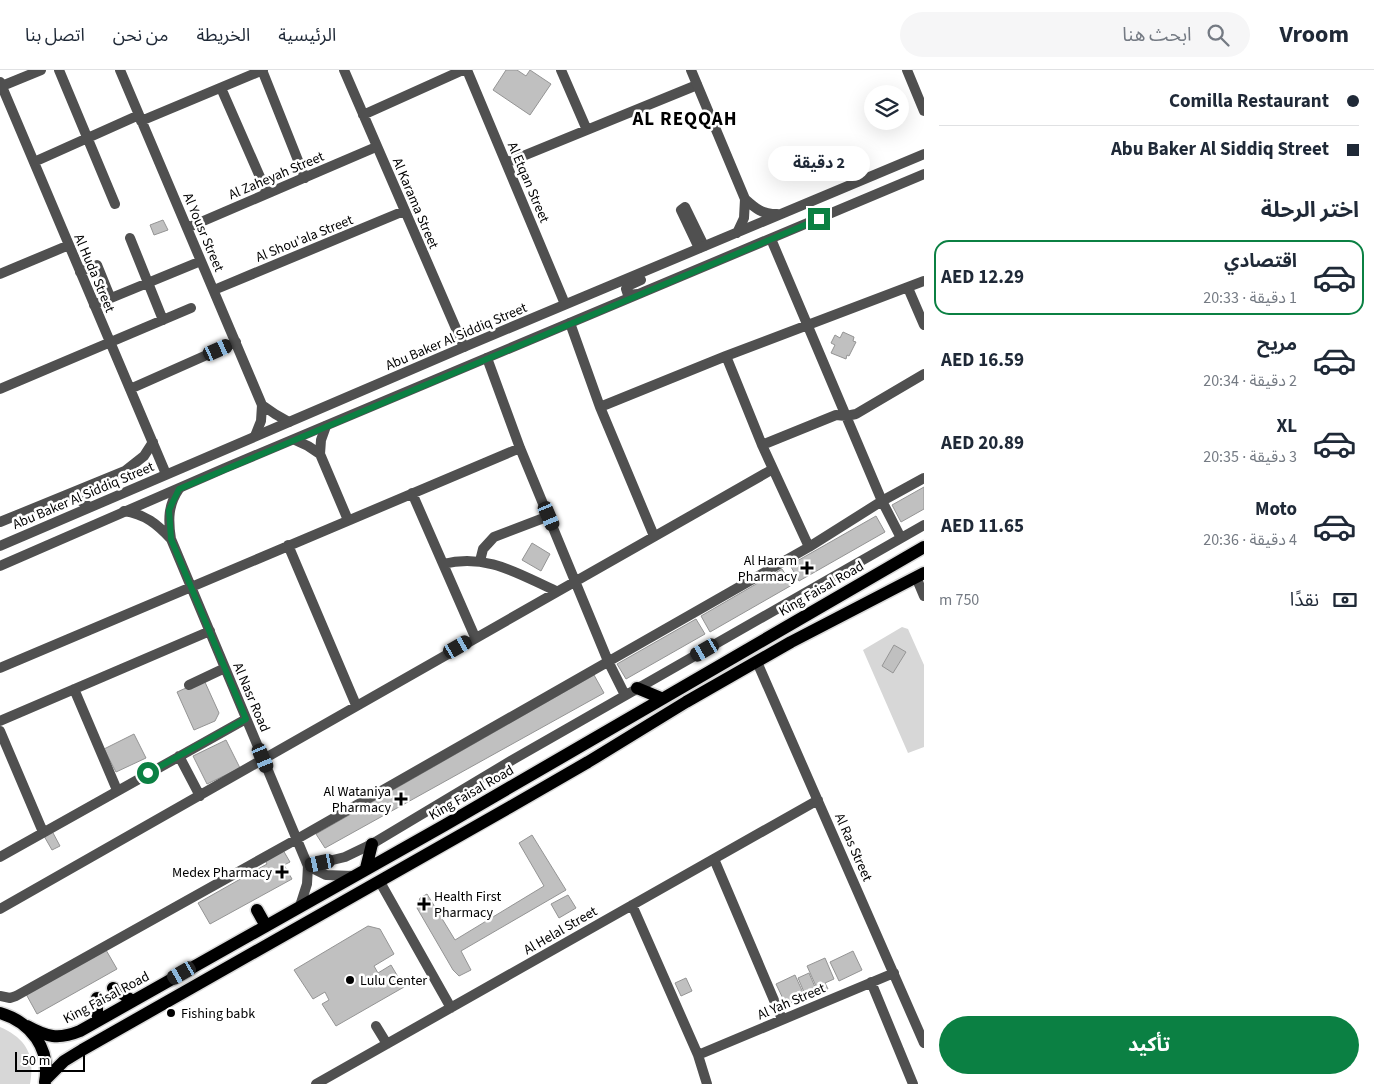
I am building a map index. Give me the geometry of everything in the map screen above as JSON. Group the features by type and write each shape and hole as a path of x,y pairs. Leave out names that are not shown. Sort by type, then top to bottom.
{"main road":[{"name":"King Faisal Road","path":"0,1013 13,1017 44,1036 71,1035 532,774 924,547"},
{"path":"757,662 755,654 758,649 848,597 888,567"},
{"path":"45,1082 64,1061 82,1050 380,882 791,642 920,575"},
{"path":"631,692 661,698"},
{"path":"366,868 372,844"},
{"path":"257,910 266,926"},
{"path":"113,988 132,1001"},
{"path":"97,998 99,1020"},
{"path":"27,1026 39,1042 46,1060 45,1082"}],"street":[{"path":"1,84 39,70"},
{"path":"58,70 114,204"},
{"name":"Al Yousr Street","path":"120,70 262,405"},
{"path":"34,162 87,138 221,88 262,70 305,178"},
{"name":"Al Karama Street","path":"344,70 464,347"},
{"path":"363,115 465,70"},
{"name":"Al Etqan Street","path":"465,70 566,304"},
{"path":"561,70 587,130"},
{"path":"692,70 746,199 760,212 782,214"},
{"path":"907,70 924,111"},
{"name":"Al Huda Street","path":"1,84 166,474"},
{"path":"506,163 697,85"},
{"path":"221,88 267,193"},
{"name":"Al Zaheyah Street","path":"187,228 376,147"},
{"name":"Abu Baker Al Siddiq Street","path":"0,546 464,347 924,154"},
{"path":"835,212 855,198 905,176 908,172 906,167 900,164"},
{"path":"0,566 124,511 924,174"},
{"path":"737,233 744,218 746,199"},
{"name":"Al Shou'ala Street","path":"214,290 404,211"},
{"path":"130,238 164,320"},
{"path":"771,239 882,501 901,538"},
{"path":"0,274 69,245"},
{"path":"639,294 628,294 626,289 630,285 680,264 704,247"},
{"path":"94,305 201,261"},
{"path":"80,272 97,265 110,297"},
{"path":"600,407 726,356 924,281"},
{"path":"908,288 924,324"},
{"path":"0,389 191,308"},
{"path":"570,323 600,407 654,536"},
{"path":"130,389 236,342"},
{"path":"726,356 762,445 809,547"},
{"path":"486,358 520,448 608,661 631,692"},
{"path":"762,445 836,415 856,414 924,374"},
{"path":"262,405 289,422"},
{"path":"255,436 261,421 262,405"},
{"path":"326,426 321,440 320,454 348,520"},
{"path":"295,440 320,454"},
{"path":"0,522 125,472 144,456 153,442"},
{"path":"0,668 520,448"},
{"path":"0,909 773,469"},
{"path":"0,996 10,998 16,996 297,839 809,547 882,501 924,478"},
{"name":"Al Nasr Road","path":"179,489 169,510 171,539 308,866 307,884 300,906"},
{"path":"412,493 475,637"},
{"path":"68,495 90,507"},
{"name":"Al Nasr Road","path":"124,511 148,518 171,539"},
{"path":"480,561 483,548 494,537 549,516"},
{"path":"308,866 345,857 372,844 514,759 924,525"},
{"path":"288,545 356,705"},
{"path":"443,564 461,560 480,561 506,568 556,591"},
{"path":"920,575 924,596"},
{"path":"0,721 210,631"},
{"name":"Al Ras Street","path":"757,662 924,1043"},
{"path":"189,685 225,668"},
{"path":"74,689 117,790"},
{"path":"0,856 246,719"},
{"path":"0,731 43,832"},
{"path":"179,756 200,796"},
{"name":"Al Helal Street","path":"316,1084 330,1081 387,1044 818,800"},
{"path":"714,859 782,1019"},
{"path":"308,866 326,875 353,876"},
{"path":"380,882 451,1008"},
{"path":"632,905 698,1055 707,1084"},
{"name":"Al Yah Street","path":"698,1055 894,973"},
{"path":"871,982 913,1084"},
{"path":"376,1026 387,1044"}],"shaded area":[{"path":"902,627 908,629 924,665 924,747 908,753 863,650","holes":["894,645 906,652 893,673 882,666"]},
{"path":"0,1027 17,1037 27,1049 31,1065 30,1084 0,1084"}],"building":[{"path":"506,70 517,70 526,76 530,70 551,84 530,115 493,90"},
{"path":"163,220 168,230 154,235 150,225"},
{"path":"843,332 854,337 853,341 856,342 846,359 831,353 835,345 831,343 835,335 840,338"},
{"path":"924,487 924,509 901,522 892,505"},
{"path":"876,516 885,532 799,581 790,565"},
{"path":"532,543 550,554 541,571 522,560"},
{"path":"782,569 792,585 710,632 701,616"},
{"path":"696,619 705,634 626,679 617,664"},
{"path":"894,645 906,652 893,673 882,666"},
{"path":"594,675 604,693 325,848 316,834"},
{"path":"204,680 219,713 215,721 194,730 177,692"},
{"path":"134,734 146,758 116,772 104,749"},
{"path":"226,740 240,768 207,784 193,756"},
{"path":"52,831 60,846 52,850 44,836"},
{"path":"532,835 566,890 461,951 471,970 459,976 453,970 417,908 420,898 427,894 455,940 544,886 519,843"},
{"path":"283,850 290,862 284,865 292,879 210,924 198,903 267,864 265,860"},
{"path":"568,895 576,908 559,918 551,904"},
{"name":"Lulu Center","path":"368,926 380,929 394,954 374,966 378,973 391,965 404,987 336,1026 322,1004 329,1000 325,992 313,999 294,970"},
{"path":"106,950 117,969 37,1014 26,994"},
{"path":"853,951 862,970 839,981 830,962"},
{"path":"825,958 834,979 825,983 828,989 819,993 807,966"},
{"path":"809,973 818,994 807,999 798,978"},
{"path":"795,975 805,997 786,1005 776,984"},
{"path":"686,978 692,991 681,996 675,983"}],"place":[{"name":"Al Haram Pharmacy","path":"807,568"},
{"name":"Al Wataniya Pharmacy","path":"401,799"},
{"name":"Medex Pharmacy","path":"282,872"},
{"name":"Health First Pharmacy","path":"424,904"},
{"name":"Lulu Center","path":"350,980"},
{"name":"Fishing babk","path":"171,1013"}],"district":[{"name":"AL REQQAH","path":"685,118"}],"route":[{"path":"148,773 246,719 171,539 168,518 169,510 174,495 179,489 819,219"}]}
